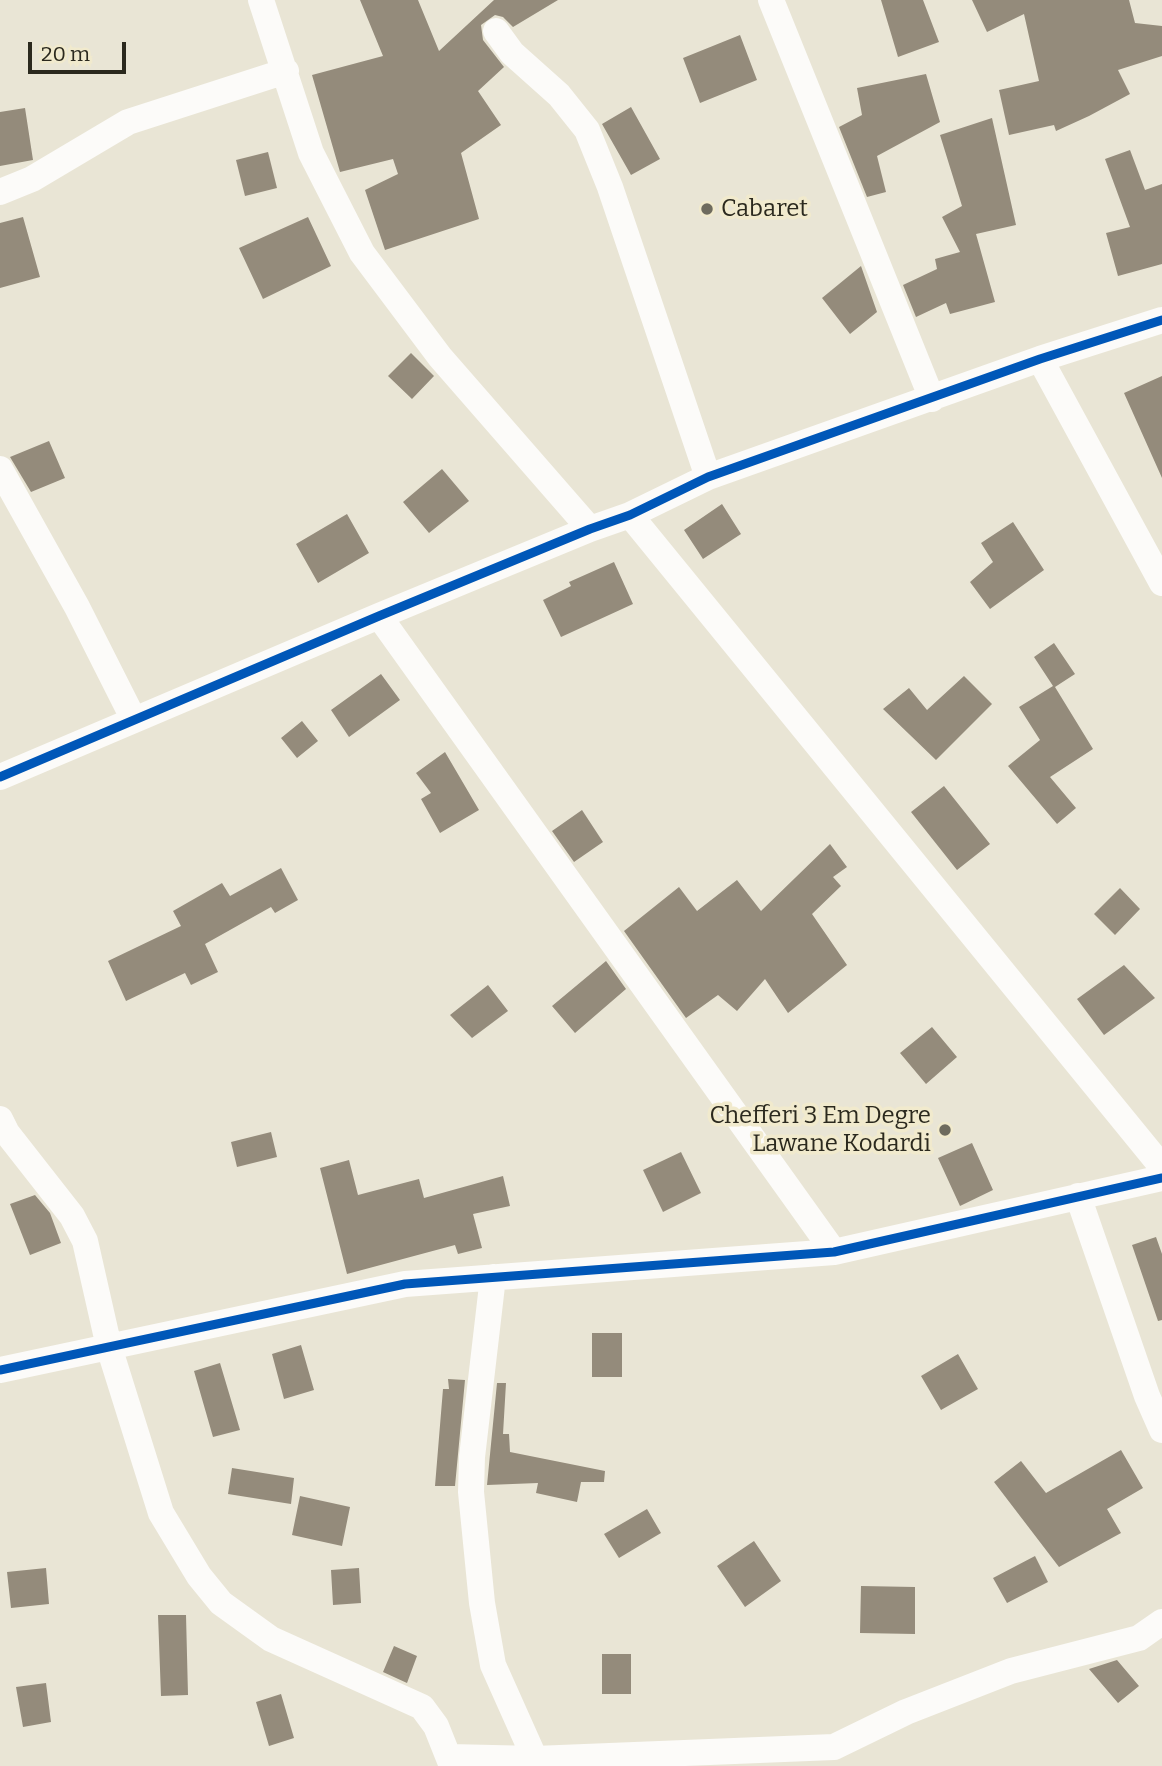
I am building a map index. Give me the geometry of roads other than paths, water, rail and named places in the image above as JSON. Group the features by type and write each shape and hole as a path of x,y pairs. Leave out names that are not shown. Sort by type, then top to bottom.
{"street":[{"path":"261,0 311,153 362,253 440,357 590,529"},
{"path":"771,0 932,399"},
{"path":"496,31 512,53 559,95 587,130 610,187 708,477"},
{"path":"0,192 32,179 128,122 286,71"},
{"path":"0,777 133,718 590,529 630,515 708,477 1040,359 1162,320"},
{"path":"1040,359 1162,583"},
{"path":"0,469 77,607 133,718"},
{"path":"630,515 1162,1167"},
{"path":"379,616 834,1252"},
{"path":"0,1119 7,1133 72,1216 85,1241 109,1347 161,1513 199,1576 221,1602 271,1639 422,1707 436,1726 451,1761 837,1757 906,1712 1011,1671 1150,1639 1162,1622"},
{"path":"0,1370 405,1284 834,1252 1162,1178"},
{"path":"1078,1196 1147,1395 1162,1430"},
{"path":"493,1277 472,1457 471,1492 482,1603 493,1665 535,1759"}],"place":[{"name":"Cabaret","path":"707,209"},
{"name":"Chefferi 3 Em Degre Lawane Kodardi","path":"945,1130"}]}
